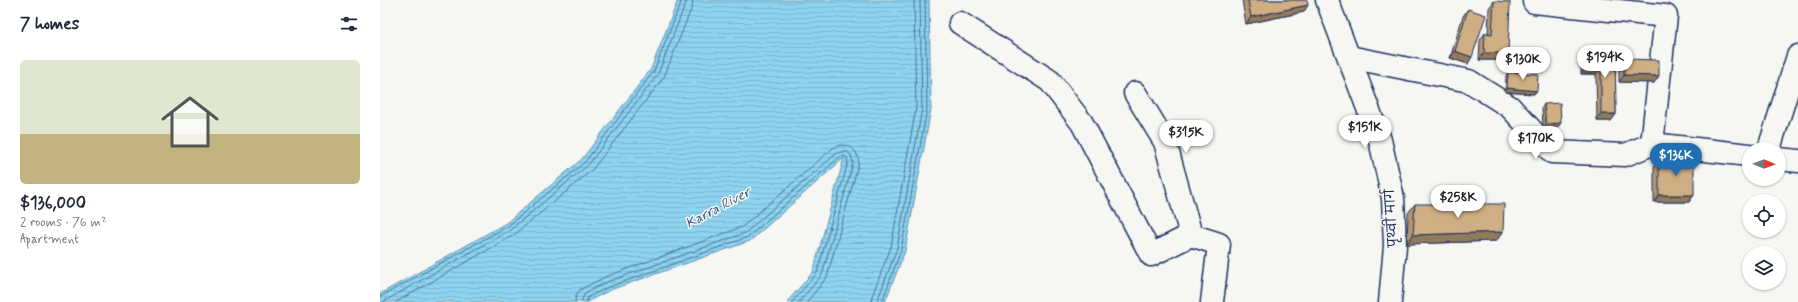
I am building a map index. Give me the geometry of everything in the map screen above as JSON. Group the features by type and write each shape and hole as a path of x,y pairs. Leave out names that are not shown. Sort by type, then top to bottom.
{"street":[{"name":"पृथ्वी मार्ग","path":"1327,0 1380,140 1393,198 1395,246 1390,302"},
{"path":"1534,2 1666,16 1652,144"},
{"path":"960,23 1050,81 1082,123 1151,255 1191,235 1219,244 1212,302"},
{"path":"1771,142 1798,56"},
{"path":"1349,57 1469,81 1510,107 1552,152 1625,155 1652,144 1742,154"},
{"path":"1135,93 1165,142 1191,235"},
{"path":"1786,160 1798,161"}],"water":[{"name":"Karra River","path":"678,0 929,0 931,109 905,251 885,302 787,302 813,272 844,158 750,241 610,290 587,302 380,302 380,294 506,223 582,159 651,69"}],"building":[{"path":"1248,0 1307,0 1308,5 1251,17"},
{"path":"1494,1 1510,2 1508,53 1484,53 1485,33 1492,34"},
{"path":"1468,9 1486,15 1472,57 1455,51"},
{"path":"1586,53 1615,53 1616,114 1601,114 1601,67 1586,67"},
{"path":"1624,59 1659,60 1659,76 1624,75"},
{"path":"1508,72 1538,74 1537,91 1507,88"},
{"path":"1560,103 1561,123 1546,124 1544,104"},
{"path":"1659,159 1694,159 1694,195 1659,195"},
{"path":"1415,204 1504,204 1503,232 1413,235"}]}
